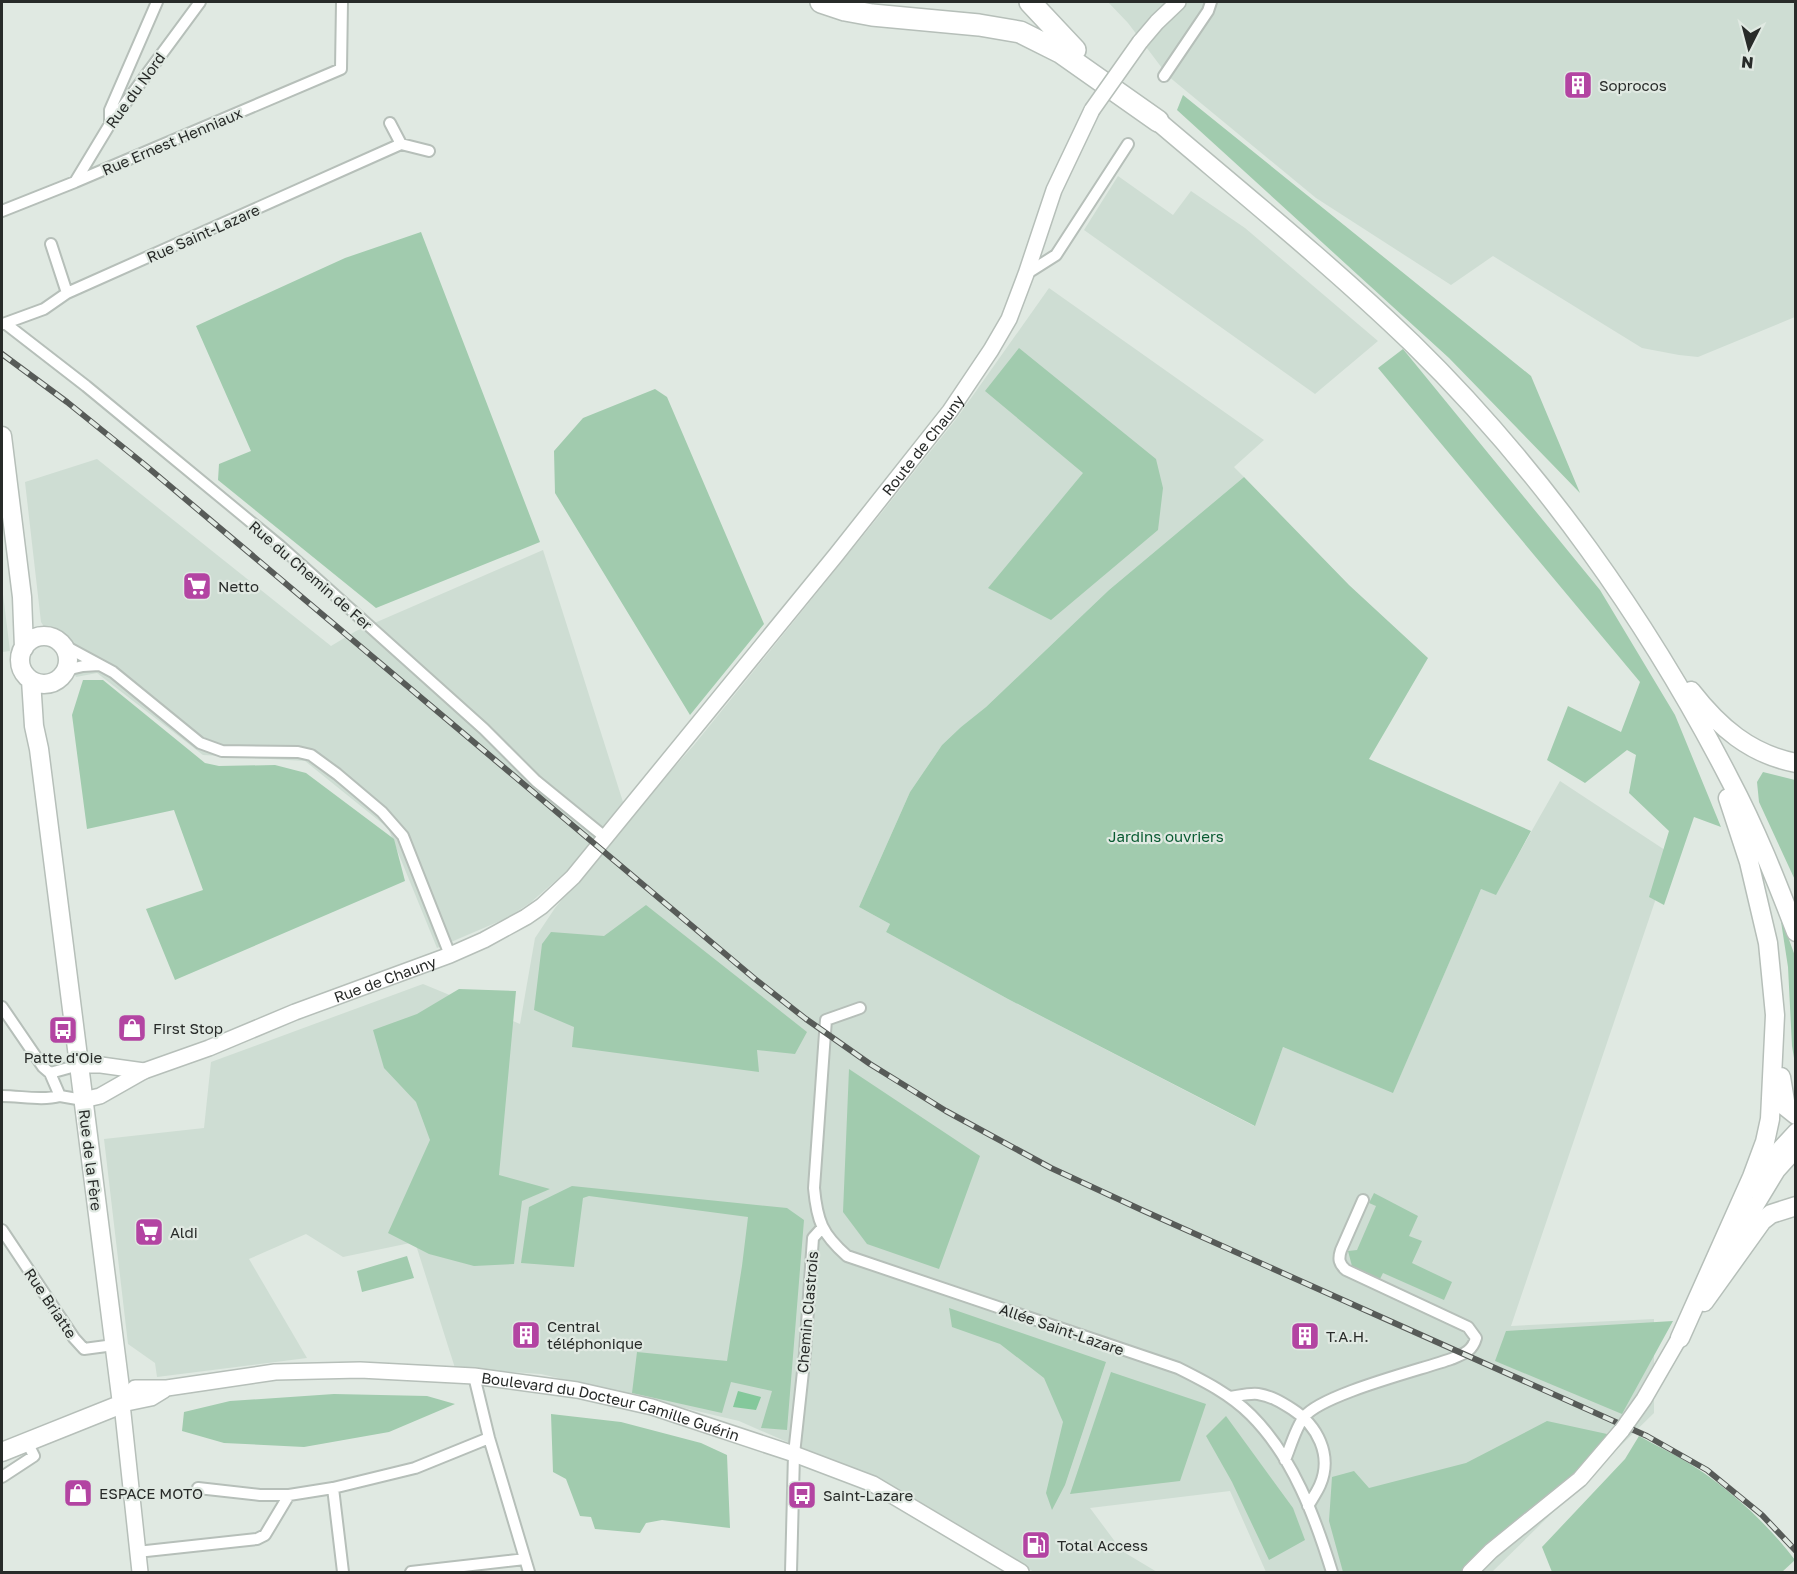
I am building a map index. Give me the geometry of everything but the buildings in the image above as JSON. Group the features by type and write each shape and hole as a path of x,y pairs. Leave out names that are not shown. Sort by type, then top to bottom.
{"highway":[{"path":"821,2 845,10 872,15 979,25 1020,32 1060,52 1158,121"},
{"path":"1030,2 1075,50"}],"main road":[{"path":"1018,2 1354,290 1413,344 1465,398 1589,550 1653,646 1707,738 1757,836 1796,932"},
{"path":"2,436 22,597 24,648 22,669 31,680 40,684 51,683 62,677 68,659 63,645 54,638 42,636 32,640 24,648"},
{"path":"22,597 33,623 42,636"},
{"path":"1653,646 1698,701 1735,738 1756,750 1796,763"},
{"name":"Rue de la Fère","path":"31,680 34,726 39,749 122,1404"},
{"name":"Rue de la Fère","path":"39,749 40,712 51,683"},
{"path":"1707,738 1749,862 1768,943 1784,1099 1786,1107 1796,1115"},
{"path":"1680,1338 1765,1142 1770,1119 1775,1015"},
{"path":"1680,1338 1762,1221 1771,1214 1796,1206"},
{"path":"2,1452 122,1404"}],"street":[{"path":"110,124 110,110 157,2"},
{"name":"Rue du Nord","path":"75,182 110,124 201,2"},
{"name":"Rue Ernest Henniaux","path":"2,211 341,69 342,2"},
{"name":"Route de Chauny","path":"602,842 950,411 1009,319 1054,190 1092,110 1140,42 1178,2"},
{"path":"1164,76 1211,2"},
{"path":"390,123 400,144 429,151"},
{"name":"Rue Saint-Lazare","path":"4,324 44,309 67,294 400,144"},
{"path":"1026,274 1056,255 1128,144"},
{"path":"51,244 67,294"},
{"name":"Rue du Chemin de Fer","path":"4,324 86,386 280,546 484,729 602,842"},
{"path":"63,645 113,672 200,743 222,751 298,752 311,755 337,774 382,812 403,836 450,955"},
{"path":"66,670 99,665"},
{"name":"Rue de Chauny","path":"83,1100 100,1096 144,1071 450,955 507,928 542,906 573,877 602,842"},
{"path":"2,1007 43,1067 50,1073 60,1096"},
{"path":"822,1228 816,1212 814,1188 826,1020 860,1008"},
{"path":"50,1073 79,1065"},
{"name":"Rue de Chauny","path":"79,1065 101,1065 144,1071"},
{"path":"2,1096 48,1099 60,1096 83,1100"},
{"path":"1722,1260 1732,1230 1759,1178 1771,1158 1796,1131"},
{"path":"1470,1572 1491,1551 1580,1479 1625,1426 1644,1399 1722,1260 1777,1171 1796,1150"},
{"path":"1285,1460 1304,1416 1332,1398 1465,1354 1472,1349 1476,1338 1468,1327 1460,1322 1346,1270 1340,1265 1341,1250 1363,1200"},
{"name":"Chemin Clastrois","path":"791,1572 794,1454 805,1353 813,1238 822,1228"},
{"name":"Allée Saint-Lazare","path":"822,1228 833,1244 847,1256 1178,1368 1207,1382 1230,1397 1251,1415 1285,1460 1308,1506 1332,1572"},
{"name":"Rue Briatte","path":"2,1230 74,1338 84,1348 114,1345"},
{"name":"Boulevard du Docteur Camille Guérin","path":"122,1404 135,1388 167,1388 275,1372 417,1372 474,1376 577,1390 652,1407 794,1454 873,1485 1021,1572"},
{"path":"474,1376 489,1438 529,1572"},
{"path":"1230,1397 1256,1393 1278,1400 1304,1416 1319,1436 1324,1452 1324,1469 1321,1485 1308,1506"},
{"name":"Rue de la Fère","path":"122,1404 140,1572"},
{"path":"198,1488 289,1496 415,1468 489,1438"},
{"path":"2,1477 34,1456 27,1442"},
{"path":"333,1488 343,1572"},
{"path":"137,1552 257,1539 265,1535 289,1496"},
{"path":"411,1572 525,1559"}],"shaded area":[{"path":"1108,2 1795,2 1795,317 1698,357 1642,348 1493,256 1451,285 1316,198 1168,76 1128,23"},
{"path":"1118,176 1173,215 1191,191 1245,228 1378,341 1315,394 1084,230"},
{"path":"1049,288 1264,440 1234,467 1244,477 1109,590 986,707 942,745 910,792 859,907 890,924 886,932 1008,999 1254,1126 1283,1047 1393,1092 1481,889 1496,894 1560,781 1671,854 1511,1326 1654,1319 1654,1413 1492,1572 1266,1572 1230,1491 1090,1508 1122,1551 1157,1572 1034,1572 879,1482 739,1421 541,1374 455,1368 415,1242 343,1257 306,1234 249,1259 307,1358 157,1377 155,1363 128,1344 104,1139 204,1128 211,1062 423,984 520,1024 535,938 555,908 624,824 694,745 883,511 957,418"},
{"path":"97,459 331,646 356,631 543,550 623,802 575,864 530,903 507,918 437,948 388,828 305,761 203,755 97,673 76,677 41,622 25,482"},
{"path":"2,586 10,651 2,652"},
{"path":"738,1391 761,1397 756,1410 733,1407"}],"green space":[{"path":"1183,95 1531,376 1580,493 1449,358 1177,110"},
{"path":"421,232 540,542 376,608 218,480 219,464 251,451 196,326 345,258"},
{"path":"1019,348 1156,459 1163,488 1158,530 1051,620 988,588 1083,473 985,391"},
{"path":"1403,349 1600,590 1675,715 1721,827 1694,817 1664,905 1649,897 1669,831 1629,793 1636,755 1627,750 1585,783 1547,760 1568,706 1621,732 1640,682 1378,368"},
{"path":"655,389 667,397 764,624 690,715 555,493 554,451 583,418"},
{"name":"Jardins ouvriers","path":"1244,477 1349,585 1428,658 1369,759 1531,831 1496,895 1481,889 1393,1093 1283,1047 1255,1126 1008,999 886,932 890,924 859,907 910,792 942,745 986,707 1109,590"},
{"path":"83,680 103,680 205,763 219,766 275,765 306,773 394,839 405,881 175,980 146,909 203,890 174,810 87,829 72,715"},
{"path":"1763,772 1795,780 1795,880 1759,802 1757,782"},
{"path":"646,905 807,1032 795,1054 757,1050 759,1072 572,1047 574,1027 534,1010 542,944 551,932 604,936"},
{"path":"1780,915 1795,956 1795,1064 1788,967"},
{"path":"459,989 516,991 499,1175 550,1189 522,1201 514,1264 474,1266 429,1254 388,1233 430,1140 416,1102 384,1068 373,1030 417,1014"},
{"path":"849,1069 980,1156 939,1269 867,1244 843,1212"},
{"path":"572,1186 787,1208 804,1220 787,1430 761,1428 772,1391 731,1382 722,1413 632,1393 637,1352 727,1361 748,1217 589,1196 583,1198 574,1267 521,1263 529,1207"},
{"path":"1374,1193 1418,1216 1409,1236 1422,1241 1412,1263 1452,1282 1444,1300 1383,1273 1380,1279 1376,1277 1376,1279 1352,1266 1348,1251 1357,1250 1376,1206 1369,1203"},
{"path":"407,1256 414,1278 362,1292 357,1271"},
{"path":"949,1308 1106,1362 1065,1485 1052,1510 1046,1493 1063,1422 1044,1378 1000,1344 952,1327"},
{"path":"1673,1321 1622,1414 1495,1361 1506,1331"},
{"path":"1111,1372 1206,1404 1180,1481 1070,1494"},
{"path":"334,1394 427,1396 455,1404 389,1432 304,1447 224,1443 182,1431 184,1412 230,1401"},
{"path":"551,1414 621,1422 701,1443 727,1455 730,1528 662,1520 646,1523 640,1533 595,1529 591,1517 580,1516 566,1479 553,1472"},
{"path":"1226,1416 1293,1508 1305,1540 1269,1560 1232,1482 1206,1436"},
{"path":"1547,1421 1607,1434 1604,1447 1542,1504 1470,1562 1461,1572 1343,1572 1329,1521 1332,1477 1354,1471 1369,1488 1466,1463"},
{"path":"1639,1436 1680,1458 1717,1482 1764,1524 1795,1560 1782,1572 1552,1572 1542,1547 1625,1459"}],"railway":[{"path":"2,354 67,402 145,465 755,979 806,1019 870,1064 946,1111 1051,1168 1647,1436 1707,1470 1762,1515 1796,1551"}],"place":[{"name":"Soprocos","path":"1578,85"},
{"name":"Netto","path":"197,586"},
{"name":"First Stop","path":"132,1028"},
{"name":"Patte d'Oie","path":"63,1030"},
{"name":"Aldi","path":"149,1232"},
{"name":"Central téléphonique","path":"526,1335"},
{"name":"T.A.H.","path":"1305,1336"},
{"name":"ESPACE MOTO","path":"78,1493"},
{"name":"Saint-Lazare","path":"802,1495"},
{"name":"Total Access","path":"1036,1545"}]}
